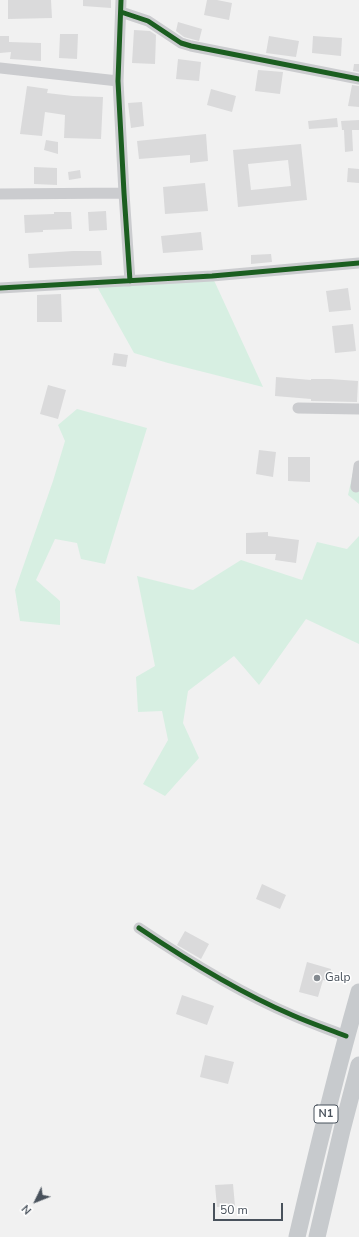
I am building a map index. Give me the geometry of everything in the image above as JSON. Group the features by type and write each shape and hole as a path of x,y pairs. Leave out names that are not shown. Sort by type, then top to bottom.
{"main road":[{"name":"N1","path":"297,1237 346,1036 359,992"},
{"name":"N1","path":"317,1237 340,1137 359,1064"}],"street":[{"path":"121,0 118,81 130,281"},
{"path":"121,12 148,21 181,43 191,46 359,79"},
{"path":"0,68 118,81"},
{"path":"0,194 124,193"},
{"path":"0,288 212,276 359,263"},
{"path":"298,408 359,409"},
{"path":"356,487 359,466"},
{"path":"139,928 190,961 248,994 292,1015 346,1036"}],"green space":[{"path":"212,276 263,387 134,353 95,283"},
{"path":"77,409 147,428 105,564 81,559 77,543 55,539 36,580 60,601 60,625 20,621 15,590 53,481 65,441 58,425"},
{"path":"355,464 359,465 359,504 348,495"},
{"path":"359,536 359,644 306,619 259,685 234,656 188,691 183,723 199,758 165,796 143,784 168,740 162,711 138,712 136,677 155,666 137,576 193,590 241,560 302,580 317,542 347,549"}],"building":[{"path":"8,0 51,0 52,18 8,19"},
{"path":"83,0 111,0 111,8 83,6"},
{"path":"207,0 232,3 229,20 204,15"},
{"path":"178,22 202,29 199,41 184,37 176,31"},
{"path":"134,30 150,31 156,35 155,64 132,63"},
{"path":"60,34 78,34 77,59 59,58"},
{"path":"0,36 9,36 9,42 41,43 41,61 10,59 11,52 0,53"},
{"path":"269,36 299,41 296,57 266,53"},
{"path":"313,36 342,38 341,56 312,53"},
{"path":"178,59 201,62 199,81 176,79"},
{"path":"354,64 359,64 359,72 353,71"},
{"path":"258,70 283,72 280,94 255,91"},
{"path":"352,85 359,86 359,107 348,106"},
{"path":"27,86 48,89 47,93 103,97 101,139 64,138 65,115 45,112 42,136 20,134"},
{"path":"211,89 236,96 232,112 207,105"},
{"path":"142,102 144,126 131,128 128,103"},
{"path":"337,118 338,127 309,129 308,121"},
{"path":"359,120 359,130 352,130 353,151 345,152 344,130 342,130 341,121"},
{"path":"206,134 208,161 190,163 190,155 139,159 137,141"},
{"path":"46,140 58,142 58,154 44,150"},
{"path":"301,144 307,200 238,207 233,150","holes":["288,160 291,186 251,190 248,164"]},
{"path":"34,167 57,168 57,185 34,184"},
{"path":"348,168 359,169 359,183 347,182"},
{"path":"80,170 81,178 69,180 68,172"},
{"path":"205,183 208,211 165,214 163,187"},
{"path":"106,211 107,230 89,231 88,212"},
{"path":"54,212 71,212 72,229 43,230 43,232 25,233 24,215 54,214"},
{"path":"201,232 203,250 163,253 161,236"},
{"path":"101,251 102,265 29,268 28,254"},
{"path":"271,254 272,262 251,264 251,255"},
{"path":"348,288 351,310 329,312 326,291"},
{"path":"61,294 62,322 37,322 37,295"},
{"path":"353,324 356,351 335,353 332,326"},
{"path":"114,353 128,355 126,367 112,365"},
{"path":"276,377 311,380 330,379 358,381 357,402 311,401 311,399 275,396"},
{"path":"48,385 66,390 58,419 40,414"},
{"path":"259,450 276,452 273,477 256,474"},
{"path":"288,457 310,457 310,482 288,481"},
{"path":"268,532 268,536 299,540 296,563 275,560 276,554 246,554 246,533"},
{"path":"262,884 286,895 280,909 256,899"},
{"path":"185,931 209,944 201,959 177,945"},
{"path":"307,962 331,969 328,981 323,980 318,997 299,992"},
{"path":"182,995 214,1006 207,1025 176,1014"},
{"path":"205,1055 234,1062 228,1084 200,1077"},
{"path":"233,1184 235,1206 217,1207 215,1185"}],"cycle path":[{"path":"121,0 118,81 130,281"},
{"path":"121,12 148,21 181,43 191,46 359,79"},
{"path":"0,288 212,276 359,263"},
{"path":"139,928 195,964 252,996 299,1018 346,1036"}],"place":[{"name":"Galp","path":"317,978"}]}
